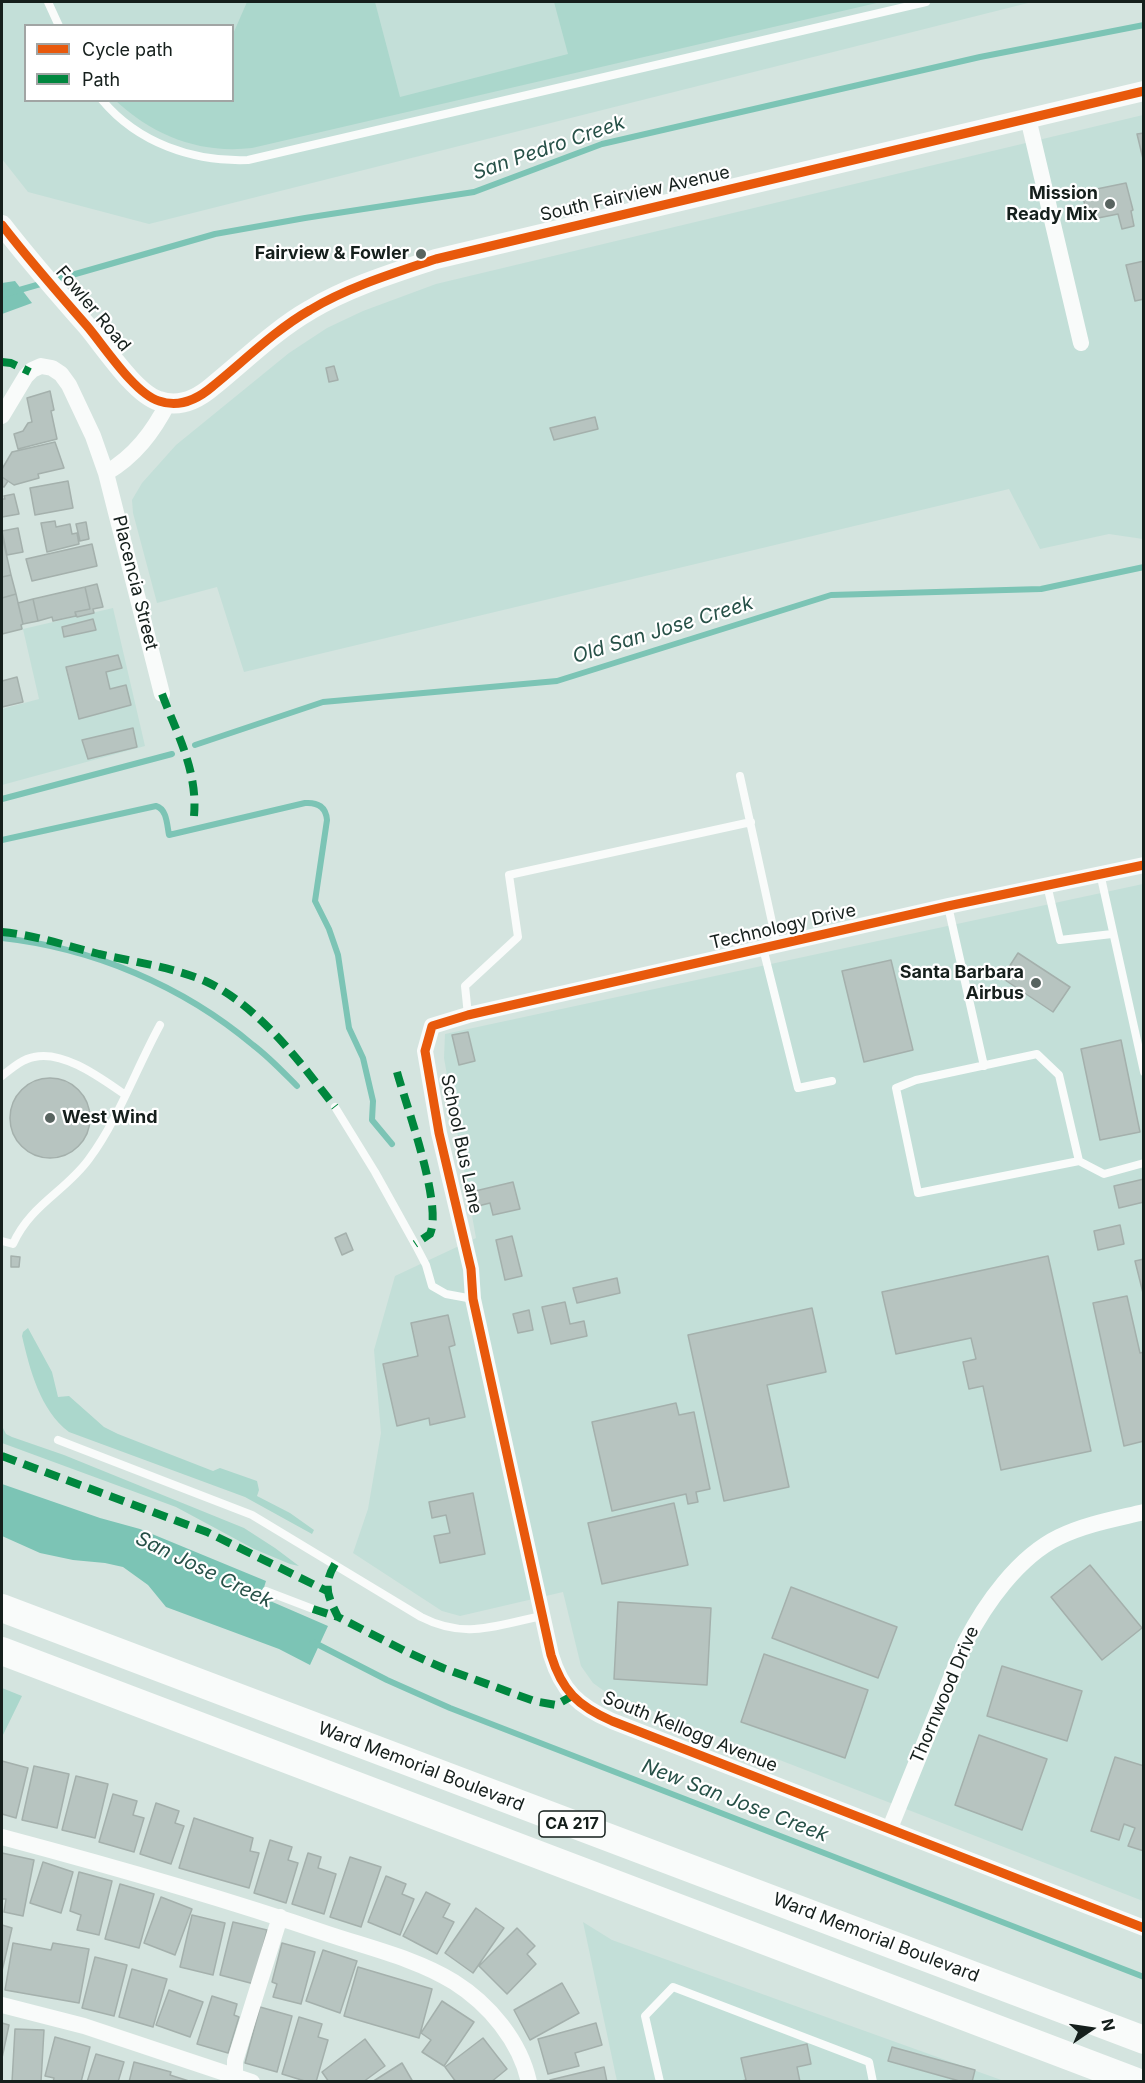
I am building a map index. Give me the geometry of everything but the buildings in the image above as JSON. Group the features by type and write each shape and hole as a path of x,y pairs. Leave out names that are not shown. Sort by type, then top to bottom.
{"highway":[{"name":"Ward Memorial Boulevard","path":"2,1608 1143,2040"},
{"name":"CA 217","path":"2,1651 1137,2082"}],"street":[{"name":"South Fairview Avenue","path":"168,403 189,401 206,392 309,310 371,282 436,259 1143,91"},
{"path":"1028,118 1081,343"},
{"name":"Fowler Road","path":"2,225 70,309 142,391 158,401 168,403"},
{"path":"2,416 32,370 41,366 57,370 69,385 93,436 106,472 118,466 140,447 168,403"},
{"name":"Placencia Street","path":"106,472 162,694"},
{"name":"Technology Drive","path":"432,1026 468,1015 948,906 1100,872 1143,865"},
{"name":"School Bus Lane","path":"432,1026 425,1050 439,1133 471,1269"},
{"name":"South Kellogg Avenue","path":"471,1269 473,1299 542,1616 558,1676 572,1696 598,1715 1143,1928"},
{"name":"Thornwood Drive","path":"890,1828 965,1643 976,1622 1014,1572 1029,1556 1058,1538 1095,1523 1143,1512"},
{"path":"2,1837 280,1917 429,1968 456,1983 493,2015 516,2046 529,2082"},
{"path":"235,2078 235,2061 280,1917"},
{"path":"2,2005 84,2026 252,2082"}],"lane":[{"path":"48,2 58,24"},
{"path":"104,102 124,122 156,142 173,149 208,159 248,160 926,2"},
{"path":"740,776 751,822 770,947 798,1089 832,1081"},
{"path":"468,1015 465,986 518,937 509,875 751,822"},
{"path":"1100,872 1143,1072"},
{"path":"1047,885 1060,940 1112,934"},
{"path":"948,906 984,1066"},
{"path":"2,1241 13,1244 24,1222 89,1159 114,1119 160,1025"},
{"path":"1078,1161 1059,1075 1037,1054 916,1080 896,1088 918,1193 1078,1161 1104,1174 1143,1163"},
{"path":"2,1076 18,1064 34,1057 55,1058 93,1073 124,1095"},
{"path":"335,1107 416,1244 426,1265 432,1286 446,1294 473,1299"},
{"path":"58,1440 252,1515 421,1617 444,1627 470,1630 542,1616"},
{"path":"266,1591 313,1609"},
{"path":"660,2082 645,2016 673,1987 869,2062 873,2082"}],"shaded area":[{"path":"2,2 1032,2 149,224 28,192 2,159"},
{"path":"247,2 375,2 400,97 568,54 554,2 881,2 252,148 214,148 179,140 146,124 117,102 234,102 234,32"},
{"path":"1143,115 1143,539 1109,534 1040,549 1009,489 244,672 217,587 157,603 133,513 132,500 142,483 176,445 289,353 327,328 363,311 436,284"},
{"path":"2,533 23,629 2,634"},
{"path":"113,608 145,746 2,785 2,709 39,699 23,629"},
{"path":"1143,884 1143,1901 607,1693 593,1683 581,1666 563,1592 460,1616 442,1611 353,1553 368,1509 381,1433 374,1350 395,1276 476,1238 444,1058 445,1034"},
{"path":"28,1328 52,1372 58,1397 69,1396 104,1427 118,1434 213,1471 220,1468 257,1481 259,1490 257,1496 290,1513 314,1530 312,1534 245,1497 69,1432 59,1423 43,1401 22,1336"},
{"path":"2,1426 6,1434 12,1437 64,1455 244,1528 299,1566 254,1549 176,1507 2,1443"},
{"path":"2,1688 22,1696 2,1737"},
{"path":"583,1922 612,1940 1004,2081 617,2081"}],"water":[{"path":"15,281 32,303 2,314 2,283"},
{"name":"San Jose Creek","path":"2,1484 100,1518 140,1529 266,1581 261,1597 328,1626 310,1665 279,1649 166,1607 148,1585 123,1567 40,1553 2,1536"}],"waterway":[{"name":"San Pedro Creek","path":"2,295 215,234 474,192 602,144 980,57 1144,25"},
{"name":"Old San Jose Creek","path":"195,745 323,702 557,681 831,595 1041,589 1144,567"},
{"name":"Old San Jose Creek","path":"2,799 172,754"},
{"path":"2,840 156,806 164,814 169,835 305,803 320,806 327,820 315,901 329,929 338,955 349,1028 363,1058 373,1101 372,1120 392,1144"},
{"path":"2,938 70,951 135,973 167,988 226,1024 265,1054 297,1086"},
{"name":"New San Jose Creek","path":"313,1642 387,1680 450,1708 1144,1977"}],"marked path":[{"path":"2,362 11,363 30,372"},
{"path":"162,694 190,768 194,816"},
{"path":"2,932 39,938 166,968 205,981 243,1004 277,1036 335,1107"},
{"path":"397,1072 422,1154 432,1201 433,1220 430,1234 415,1244"},
{"path":"2,1456 207,1532 327,1591"},
{"path":"335,1564 329,1579 328,1591 338,1617 443,1668 534,1701 556,1705 572,1696"},
{"path":"313,1609 338,1617"}],"cycle path":[{"path":"2,225 140,389 159,401 181,403 207,391 272,336 310,310 355,287 436,259 1144,91"},
{"path":"1144,865 948,906 468,1015 432,1026 425,1051 439,1133 471,1269 473,1299 551,1655 566,1688 581,1703 612,1721 1144,1928"}],"place":[{"name":"Mission Ready Mix","path":"1110,204"},
{"name":"Fairview & Fowler","path":"421,254"},
{"name":"Santa Barbara Airbus","path":"1036,983"},
{"name":"West Wind","path":"50,1118"}]}
